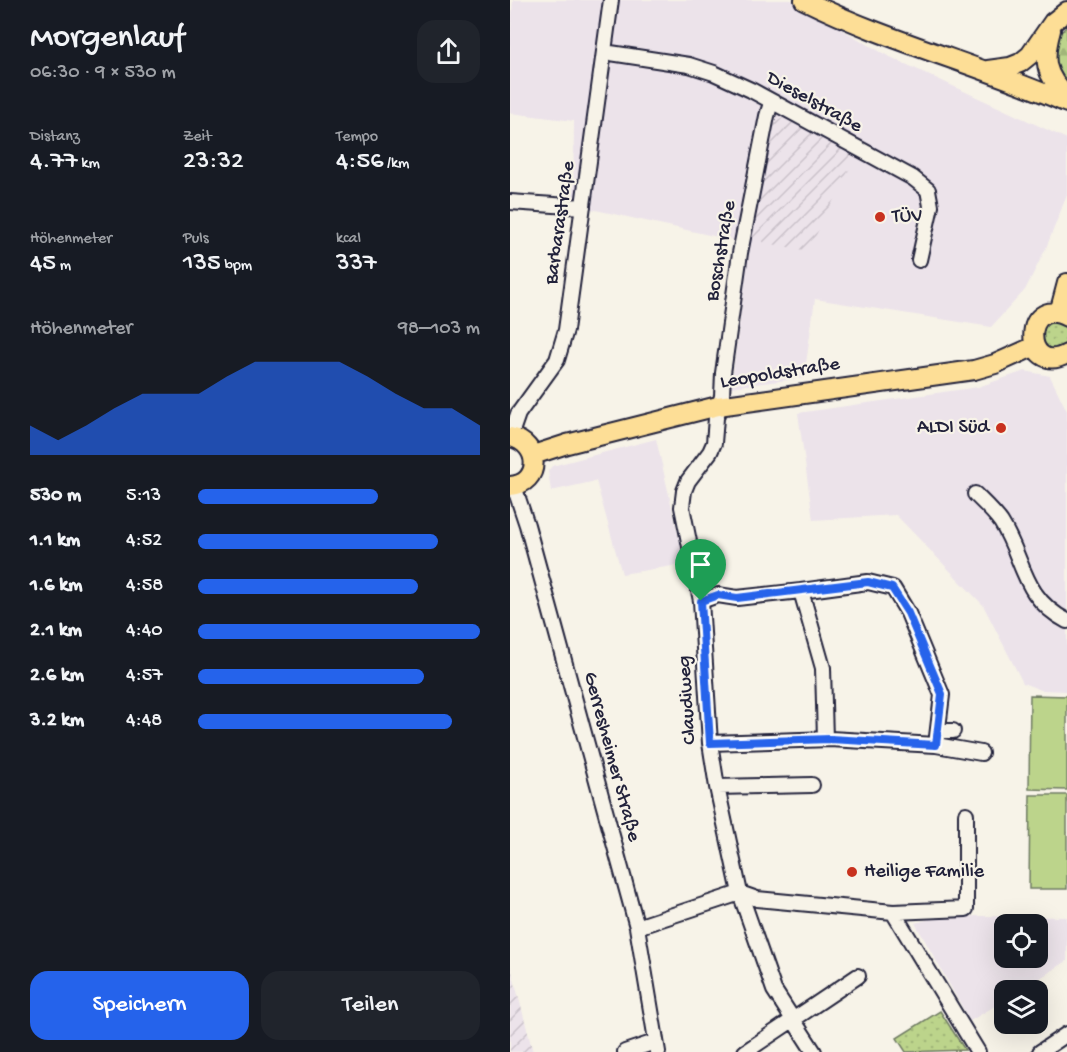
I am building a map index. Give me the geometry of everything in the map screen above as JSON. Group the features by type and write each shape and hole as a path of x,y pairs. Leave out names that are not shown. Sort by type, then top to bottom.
{"main road":[{"path":"804,0 1067,110"},
{"path":"986,70 1010,68 1020,63 1030,55 1060,16"},
{"path":"1060,16 1047,43 1046,64 1057,87 1067,96"},
{"path":"958,63 986,70 1067,103"},
{"path":"1066,359 1044,355 1035,346 1032,337 1036,323 1048,314 1063,315 1067,283"},
{"name":"Leopoldstraße","path":"533,455 567,444 718,406 974,370 995,364 1035,346"},
{"path":"510,437 524,442 533,455 532,471 522,483 512,486"}],"street":[{"name":"Barbarastraße","path":"510,437 518,414 527,399 549,374 557,360 566,330 611,0"},
{"name":"Dieselstraße","path":"604,52 689,65 714,73 913,178 928,189 931,206 919,260"},
{"name":"Boschstraße","path":"718,406 722,396 723,373 740,254 766,116 771,103"},
{"path":"510,202 584,207"},
{"name":"Claudiweg","path":"718,406 714,443 688,481 682,507 701,601 710,743 740,893 761,958 774,990 814,1052"},
{"name":"Gerresheimer Straße","path":"512,486 527,525 637,927 656,1047 625,1052"},
{"path":"975,494 1001,523 1029,586 1051,611 1067,621"},
{"path":"701,601 720,604 737,598 868,582 892,588 908,613 942,694 937,738"},
{"path":"801,591 823,668 825,739"},
{"path":"937,738 953,731"},
{"path":"710,743 937,738 981,753"},
{"path":"717,787 812,785"},
{"path":"637,927 740,893 757,899 893,912 966,909 966,814"},
{"path":"893,912 978,1052"},
{"path":"745,1052 858,976"},
{"path":"1040,1052 1067,1034"}],"shaded area":[{"path":"513,0 791,0 886,55 1067,139 1067,195 1046,248 1025,290 991,327 815,299 804,378 731,387 750,244 573,205 574,121 510,113 510,39"},
{"path":"783,118 856,156 808,251 751,240 772,124"},
{"path":"1025,371 1050,376 1067,411 1067,691 1041,690 1023,683 983,605 896,515 813,520 798,413 978,387"},
{"path":"656,439 685,564 622,574 596,481 551,491 548,471 552,466"},
{"path":"994,916 994,968 1048,968 1048,917 1067,917 1067,961 1037,980 994,980 994,1007 970,1021 915,923 930,919"},
{"path":"510,964 533,1052 510,1052"}],"green space":[{"path":"1067,26 1067,83 1053,62 1056,37"},
{"path":"1045,321 1067,322 1067,347 1062,351 1046,349 1039,330"},
{"path":"1030,695 1067,696 1067,790 1029,789"},
{"path":"1030,795 1067,795 1067,889 1029,889"},
{"path":"940,1011 965,1050 906,1052 897,1038"}],"place":[{"name":"TÜV","path":"880,217"},
{"name":"ALDI Süd","path":"1001,428"},
{"name":"Heilige Familie","path":"852,872"}],"route":[{"path":"868,582 892,588 908,613 942,694 936,745 830,739 710,743 701,601 718,595 737,598 868,582"}]}
